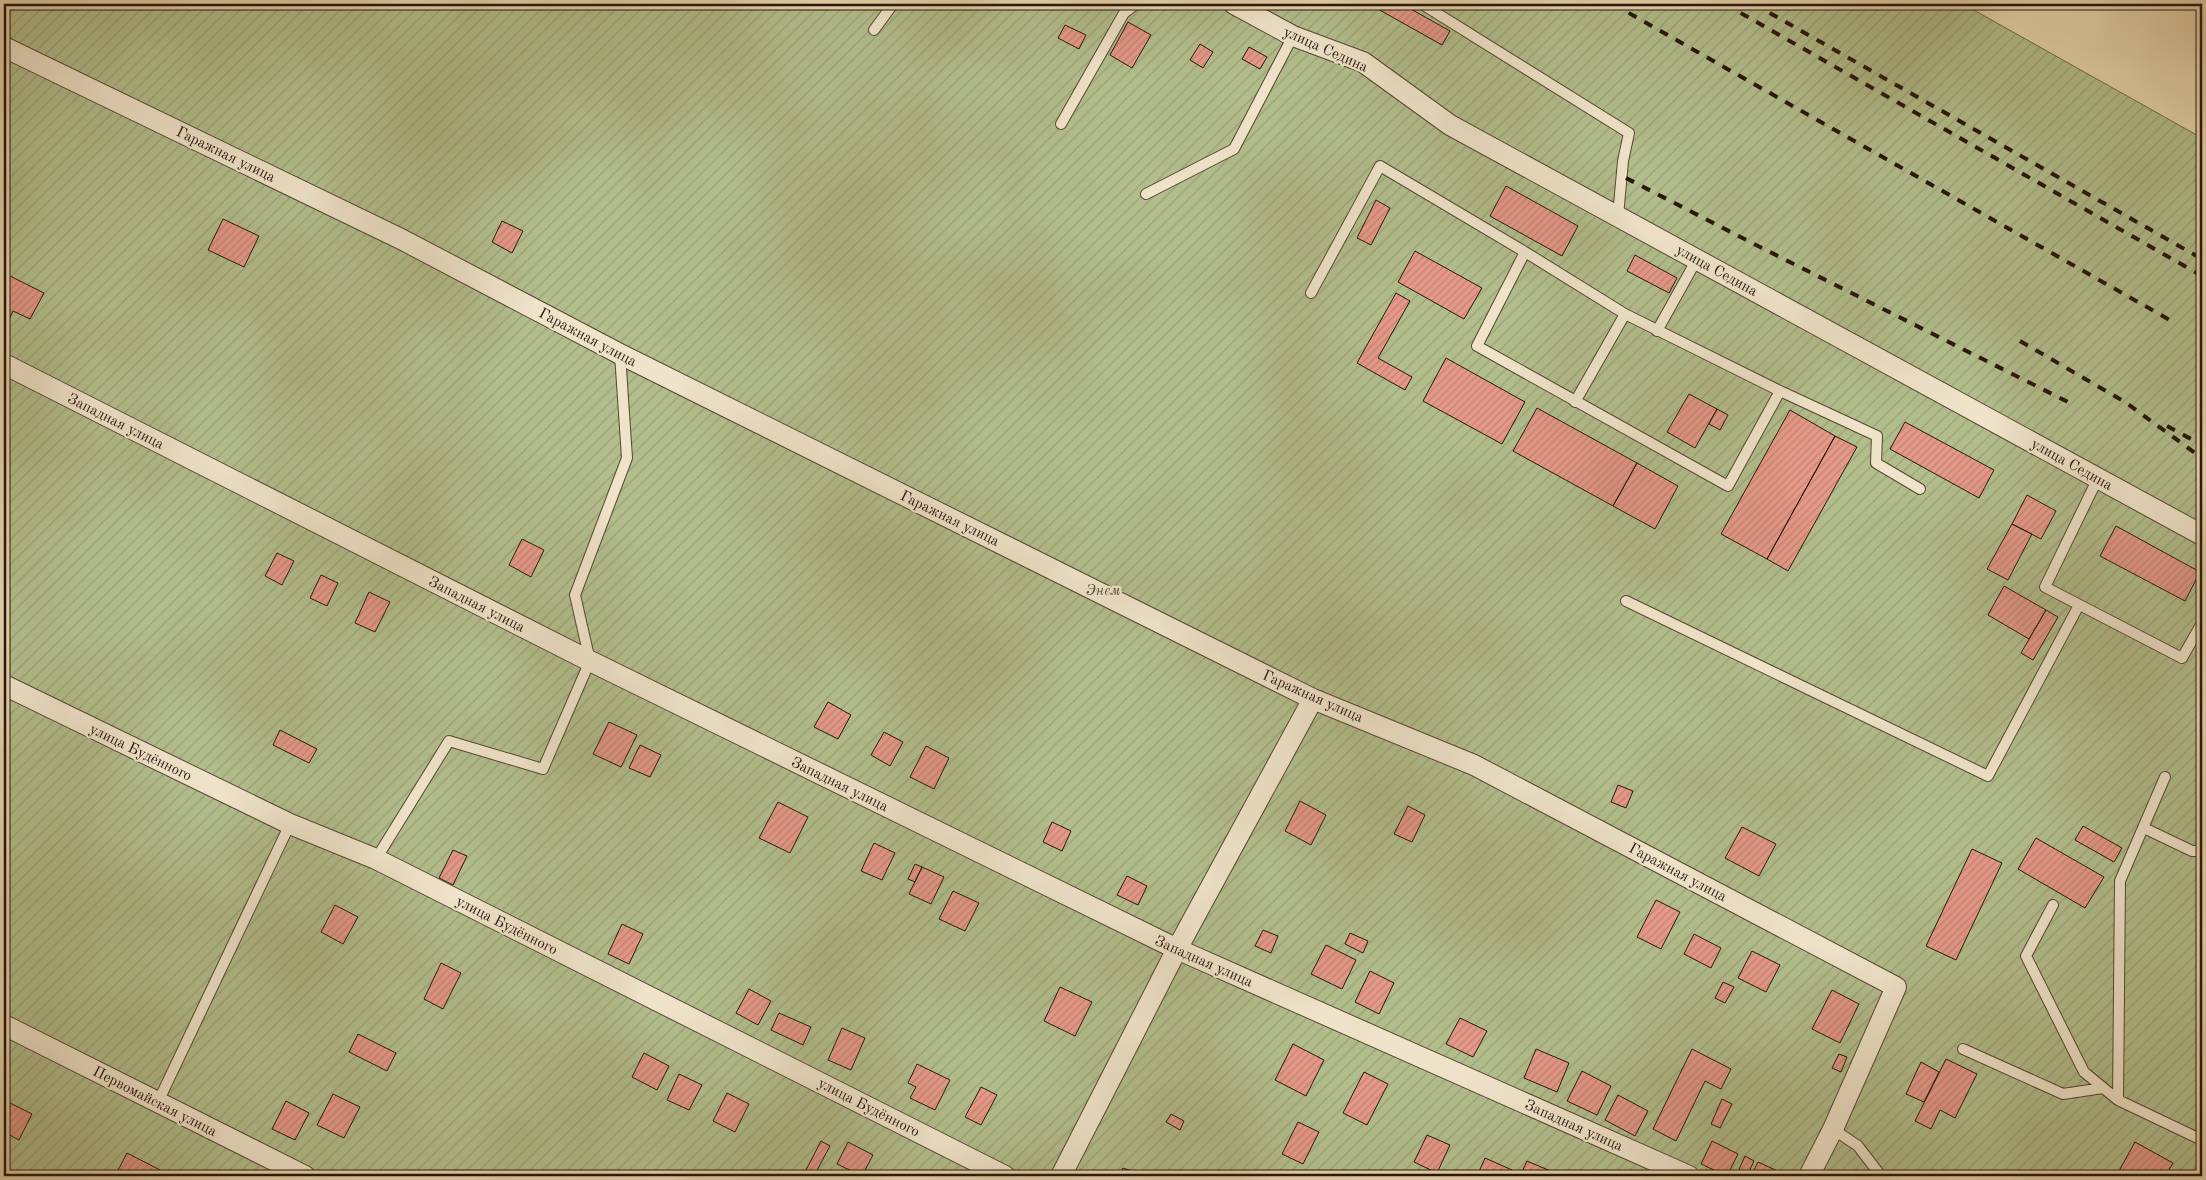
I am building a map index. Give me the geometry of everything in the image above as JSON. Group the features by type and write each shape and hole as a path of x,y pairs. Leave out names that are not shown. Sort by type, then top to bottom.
{"street":[{"name":"улица Седина","path":"1234,4 1293,36 1362,62 1450,125 2202,535"},
{"name":"Гаражная улица","path":"4,47 401,239 620,354 1313,699 1474,765 1896,987 1833,1129"},
{"name":"Западная улица","path":"4,364 590,661 1177,949 1689,1176"},
{"name":"улица Будённого","path":"4,685 290,824 376,859 1005,1176"},
{"path":"1061,1176 1177,949 1313,699"},
{"name":"Первомайская улица","path":"4,1025 305,1176"},
{"path":"1809,1176 1833,1129"}],"lane":[{"path":"874,30 893,4"},
{"path":"1061,124 1124,13 1136,4"},
{"path":"1422,4 1629,133 1622,168 1618,216"},
{"path":"1146,194 1234,148 1293,36"},
{"path":"1312,293 1380,166 1625,314 1780,391 1877,436 1876,463 1920,489"},
{"path":"1525,252 1477,346 1728,486 1780,391"},
{"path":"1657,331 1696,260"},
{"path":"1575,402 1625,314"},
{"path":"376,859 449,741 543,769 590,661 575,595 627,458 620,354"},
{"path":"2098,478 2045,587 2182,658 2202,623"},
{"path":"1626,601 1988,776 2079,605"},
{"path":"2118,1100 2120,882 2166,777"},
{"path":"158,1102 290,824"},
{"path":"2144,828 2192,851 2202,852"},
{"path":"2053,905 2026,956 2084,1072 2118,1100 2202,1140"},
{"path":"1963,1049 2063,1094 2103,1088"},
{"path":"1833,1129 1858,1146 1881,1176"}],"green space":[{"name":"Энем","path":"4,4 1963,4 2202,138 2202,1176 4,1176"}],"building":[{"path":"1369,4 1402,4 1450,31 1442,45"},
{"path":"1128,22 1151,35 1132,68 1110,55"},
{"path":"1065,25 1086,35 1079,49 1058,38"},
{"path":"1200,44 1213,52 1203,68 1190,60"},
{"path":"1249,47 1267,57 1260,69 1242,59"},
{"path":"1506,186 1578,226 1562,256 1490,216"},
{"path":"1376,200 1390,208 1371,245 1357,238"},
{"path":"223,219 259,236 244,267 208,250"},
{"path":"502,221 523,231 512,253 492,242"},
{"path":"1415,251 1482,288 1464,319 1398,282"},
{"path":"1635,255 1677,278 1669,293 1627,271"},
{"path":"10,276 44,293 30,319 13,311 4,330 4,288"},
{"path":"1396,293 1410,301 1378,358 1412,377 1405,390 1357,363"},
{"path":"1446,358 1525,402 1502,444 1423,401"},
{"path":"1689,394 1717,409 1695,448 1667,432"},
{"path":"1537,408 1637,463 1613,506 1513,451"},
{"path":"1717,409 1728,415 1720,430 1709,424"},
{"path":"1790,410 1835,436 1767,559 1721,534"},
{"path":"1905,422 1994,470 1979,498 1890,449"},
{"path":"1835,436 1857,447 1788,571 1767,559"},
{"path":"1637,463 1678,486 1655,529 1613,506"},
{"path":"2027,495 2056,511 2041,539 2012,524"},
{"path":"2012,524 2032,534 2008,580 1987,569"},
{"path":"2116,526 2200,572 2185,601 2100,556"},
{"path":"522,539 544,550 531,577 509,565"},
{"path":"277,553 294,561 282,585 265,576"},
{"path":"321,575 338,583 327,606 310,598"},
{"path":"2004,586 2046,610 2029,639 1988,615"},
{"path":"369,592 390,602 375,632 355,623"},
{"path":"2046,610 2058,617 2033,660 2021,653"},
{"path":"828,702 851,715 838,739 814,727"},
{"path":"609,722 637,735 621,767 593,754"},
{"path":"280,730 317,749 309,763 273,745"},
{"path":"884,732 903,742 890,766 871,755"},
{"path":"640,745 661,755 650,777 629,768"},
{"path":"926,746 949,758 934,789 910,777"},
{"path":"1618,785 1633,791 1626,808 1611,802"},
{"path":"1300,801 1326,815 1311,845 1285,831"},
{"path":"778,802 808,817 790,853 759,838"},
{"path":"1408,806 1425,815 1412,842 1394,834"},
{"path":"1052,822 1071,831 1062,851 1043,842"},
{"path":"2083,826 2122,848 2114,862 2075,840"},
{"path":"1742,827 1776,844 1759,876 1725,858"},
{"path":"2036,838 2104,877 2085,908 2018,869"},
{"path":"874,843 895,853 882,880 861,871"},
{"path":"1972,849 2002,863 1956,960 1926,946"},
{"path":"453,850 467,856 453,885 439,878"},
{"path":"915,864 922,867 915,882 908,879"},
{"path":"922,867 944,877 931,904 909,894"},
{"path":"1127,876 1147,886 1138,905 1117,895"},
{"path":"953,891 979,903 965,931 939,919"},
{"path":"1656,900 1680,912 1661,949 1637,937"},
{"path":"335,905 358,917 343,944 321,932"},
{"path":"622,924 643,934 629,964 608,954"},
{"path":"1263,930 1278,936 1271,953 1255,946"},
{"path":"1350,933 1368,941 1363,953 1345,944"},
{"path":"1694,934 1721,948 1711,968 1684,954"},
{"path":"1326,945 1356,960 1342,989 1311,974"},
{"path":"1752,951 1780,965 1766,992 1738,978"},
{"path":"441,963 461,973 443,1009 424,999"},
{"path":"1370,971 1394,983 1379,1014 1355,1002"},
{"path":"1723,982 1734,987 1725,1003 1715,998"},
{"path":"1060,987 1092,1002 1075,1036 1044,1021"},
{"path":"749,989 771,1001 758,1025 736,1013"},
{"path":"1832,990 1859,1004 1840,1043 1812,1029"},
{"path":"779,1013 811,1027 803,1045 771,1030"},
{"path":"1460,1018 1487,1031 1473,1057 1446,1044"},
{"path":"842,1028 865,1038 851,1070 828,1060"},
{"path":"358,1034 396,1053 387,1071 349,1052"},
{"path":"1293,1044 1324,1060 1306,1096 1275,1080"},
{"path":"1536,1049 1569,1063 1557,1092 1524,1078"},
{"path":"1692,1049 1731,1069 1721,1089 1705,1081 1676,1141 1653,1129"},
{"path":"644,1053 669,1066 657,1090 632,1077"},
{"path":"1839,1054 1847,1057 1841,1072 1832,1068"},
{"path":"1946,1059 1977,1074 1955,1118 1940,1110 1931,1129 1915,1121"},
{"path":"1921,1062 1939,1072 1924,1102 1906,1094"},
{"path":"917,1064 950,1080 935,1110 910,1098 916,1087 908,1083"},
{"path":"1582,1071 1611,1086 1597,1115 1567,1101"},
{"path":"1364,1072 1388,1084 1367,1125 1343,1113"},
{"path":"679,1074 702,1085 689,1110 667,1100"},
{"path":"981,1087 997,1095 981,1125 965,1117"},
{"path":"727,1093 749,1104 735,1132 713,1121"},
{"path":"333,1094 360,1107 344,1138 317,1125"},
{"path":"1618,1095 1648,1111 1635,1136 1605,1120"},
{"path":"1722,1099 1732,1104 1720,1128 1711,1124"},
{"path":"4,1100 32,1114 19,1140 4,1132"},
{"path":"286,1101 309,1113 295,1140 272,1129"},
{"path":"1171,1114 1184,1121 1180,1130 1166,1122"},
{"path":"1298,1122 1319,1132 1303,1164 1282,1154"},
{"path":"1427,1135 1450,1145 1437,1173 1414,1162"},
{"path":"821,1141 830,1146 814,1176 805,1172"},
{"path":"1712,1141 1738,1154 1727,1176 1701,1164"},
{"path":"848,1142 873,1155 862,1176 837,1164"},
{"path":"2135,1142 2173,1163 2165,1176 2129,1176 2119,1171"},
{"path":"127,1153 160,1170 157,1176 115,1176"},
{"path":"1745,1156 1754,1161 1747,1176 1736,1176"},
{"path":"1485,1158 1512,1170 1509,1176 1477,1176"},
{"path":"1527,1161 1560,1175 1520,1176"},
{"path":"1758,1162 1784,1174 1783,1176 1751,1176"},
{"path":"1123,1168 1132,1171 1129,1176 1119,1176"}],"railway":[{"path":"1613,4 2175,323"},
{"path":"1725,4 2202,276"},
{"path":"1754,4 2202,259"},
{"path":"1626,178 2074,405"},
{"path":"2020,341 2125,402 2202,458"},
{"path":"2167,426 2202,445"}]}
